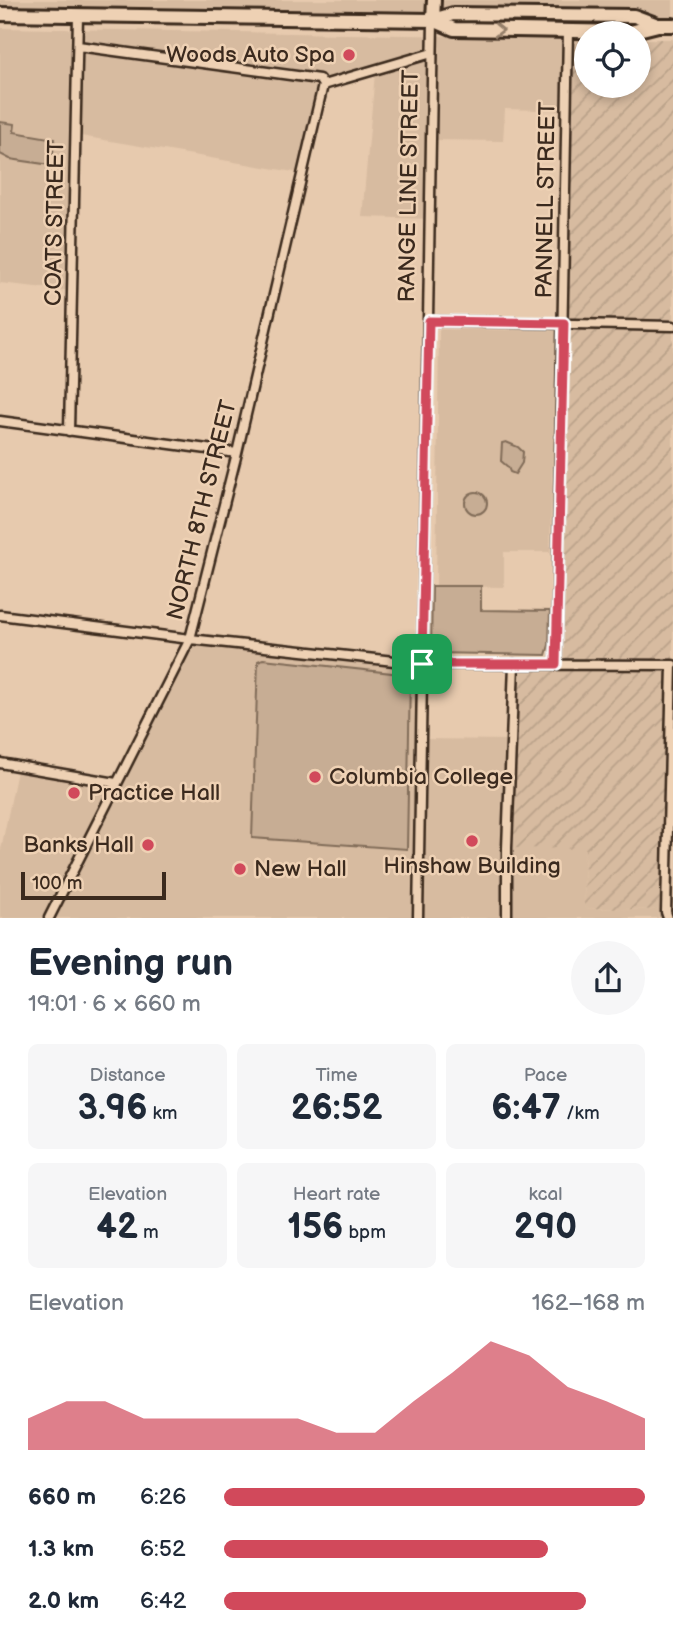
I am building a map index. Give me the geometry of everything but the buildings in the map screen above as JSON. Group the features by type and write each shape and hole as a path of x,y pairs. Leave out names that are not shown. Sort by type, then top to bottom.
{"main road":[{"name":"RANGE LINE STREET","path":"433,20 434,0"},
{"path":"0,14 433,20 453,14 634,16 658,24 673,25"},
{"path":"433,20 454,29 630,32 658,24"}],"street":[{"name":"COATS STREET","path":"69,431 78,16"},
{"name":"RANGE LINE STREET","path":"418,918 433,20"},
{"name":"PANNELL STREET","path":"556,664 568,31"},
{"path":"78,46 319,79 323,85 432,53"},
{"name":"NORTH 8TH STREET","path":"49,918 191,639 323,85"},
{"path":"429,321 673,326"},
{"path":"0,421 237,453"},
{"path":"0,615 422,664 673,665 666,912 668,918"},
{"path":"507,918 514,664"},
{"path":"0,763 116,783"}],"shaded area":[{"path":"0,0 433,0 433,19 0,13"},
{"path":"434,0 673,0 673,23 434,19"},
{"path":"0,28 574,38 573,111 505,109 503,141 432,140 432,219 362,217 375,73 323,86 300,173 75,135 72,291 0,283"},
{"path":"651,39 673,39 673,917 659,917 658,910 584,908 585,849 507,848 514,664 556,664 574,71 574,98 651,98"},
{"path":"0,122 15,124 14,132 55,139 51,165 10,159 0,154"},
{"path":"439,329 557,330 550,552 504,552 504,587 436,586"},
{"path":"506,442 523,452 522,463 515,474 501,461 502,443"},
{"path":"472,492 480,492 487,499 487,507 480,514 472,514 465,507 465,499"},
{"path":"432,586 481,586 481,610 550,611 546,655 431,653"},
{"name":"Columbia College","path":"190,639 422,664 422,739 511,740 585,849 584,908 659,910 658,918 0,918 0,854 18,766 116,783"},
{"path":"263,659 410,675 407,849 252,838 258,661"}],"place":[{"name":"Woods Auto Spa","path":"349,55"},
{"name":"Columbia College","path":"315,777"},
{"name":"Practice Hall","path":"74,793"},
{"name":"Hinshaw Building","path":"472,841"},
{"name":"Banks Hall","path":"148,845"},
{"name":"New Hall","path":"240,869"}],"route":[{"path":"429,321 564,323 556,664 422,664 429,321"}]}
